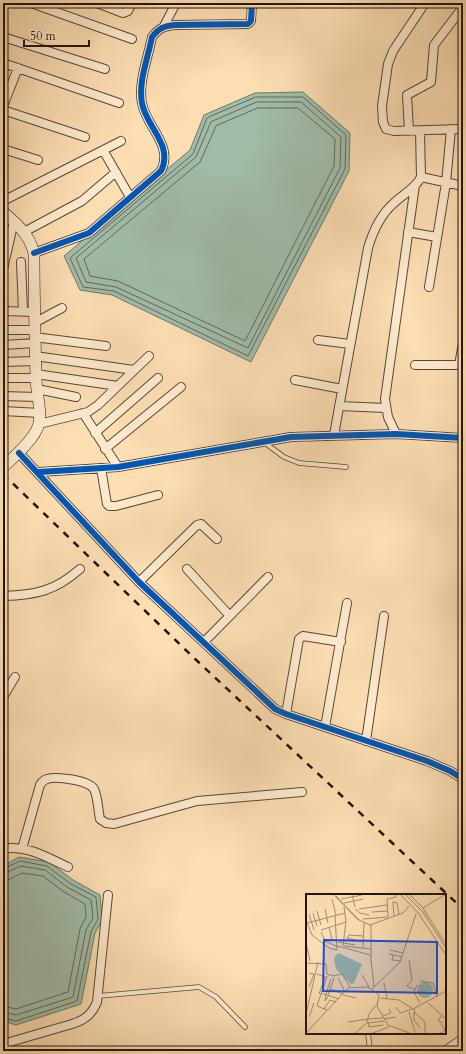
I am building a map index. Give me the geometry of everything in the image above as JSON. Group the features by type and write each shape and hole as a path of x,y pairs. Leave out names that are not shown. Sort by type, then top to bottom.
{"street":[{"path":"31,3 132,38"},
{"path":"97,3 123,12 128,12 132,3"},
{"path":"34,253 89,233 161,171 164,164 164,149 161,140 148,121 142,105 140,91 152,37 164,26 176,3"},
{"path":"164,26 248,24 251,21 252,3"},
{"path":"425,3 393,51 388,64 383,99 383,122 386,129 394,131 463,129"},
{"path":"409,131 407,95 409,92 431,82 434,45 463,7"},
{"path":"3,37 105,69"},
{"path":"3,63 119,102"},
{"path":"3,106 18,68"},
{"path":"3,110 85,136"},
{"path":"429,287 446,183 451,129"},
{"path":"334,435 350,344 372,235 382,216 393,203 415,185 421,177 420,131"},
{"path":"3,201 121,141"},
{"path":"3,149 38,160"},
{"path":"103,150 130,198"},
{"path":"24,232 82,201 116,172"},
{"path":"421,177 463,186"},
{"path":"396,434 386,408 385,399 415,185"},
{"path":"3,212 24,232 31,242 34,253 28,311"},
{"path":"3,268 6,235 14,221"},
{"path":"408,232 437,237"},
{"path":"3,467 19,453 40,424 36,385 34,334 28,311 20,262"},
{"path":"3,345 34,334 62,308"},
{"path":"3,311 28,311"},
{"path":"3,330 106,346"},
{"path":"318,340 350,344"},
{"path":"416,365 461,365 463,343"},
{"path":"40,424 83,413 98,405 149,356"},
{"path":"3,362 35,358 134,370"},
{"path":"3,378 36,385 76,397"},
{"path":"95,433 158,378"},
{"path":"295,380 342,389"},
{"path":"3,396 36,385 118,386"},
{"path":"105,448 181,387"},
{"path":"339,406 386,408"},
{"path":"3,411 40,413"},
{"path":"83,413 118,467"},
{"path":"39,472 118,467 265,443 291,437 396,434 463,438"},
{"path":"19,453 39,472 140,582 275,709 427,761 450,771 463,779"},
{"path":"101,468 107,504 109,506 116,506 158,495"},
{"path":"140,582 197,525 201,524 217,539"},
{"path":"3,596 29,595 54,588 80,569"},
{"path":"187,569 229,615"},
{"path":"204,642 268,577"},
{"path":"325,727 347,604"},
{"path":"366,741 384,616"},
{"path":"286,714 299,639 304,636 341,642"},
{"path":"3,697 15,677"},
{"path":"22,849 40,785 44,780 52,778 90,784 95,791 100,820 106,823 114,824 197,800 302,792"},
{"path":"3,849 13,848 29,850 68,867"},
{"path":"3,1044 81,1021 90,1015 94,1008 97,996 108,895"},
{"path":"447,1051 463,1040"}],"lane":[{"path":"265,443 284,457 299,462 346,467"},
{"path":"97,996 199,988 216,997 245,1027"},
{"path":"368,1034 370,1051"}],"water":[{"path":"303,92 350,133 349,171 251,362 112,295 80,290 64,256 190,150 204,115 255,93"},
{"path":"19,857 49,862 73,880 100,895 102,921 95,933 81,1004 16,1025 3,1021 3,866"}],"railway":[{"path":"3,474 193,657 463,909"}],"cycle path":[{"path":"34,253 89,233 161,171 164,162 162,144 144,112 141,95 144,70 152,37 162,28 175,25 248,24 251,21 252,3"},
{"path":"39,472 118,467 291,437 396,434 463,438"},
{"path":"19,453 139,582 275,709 427,761 450,771 463,779"}]}
